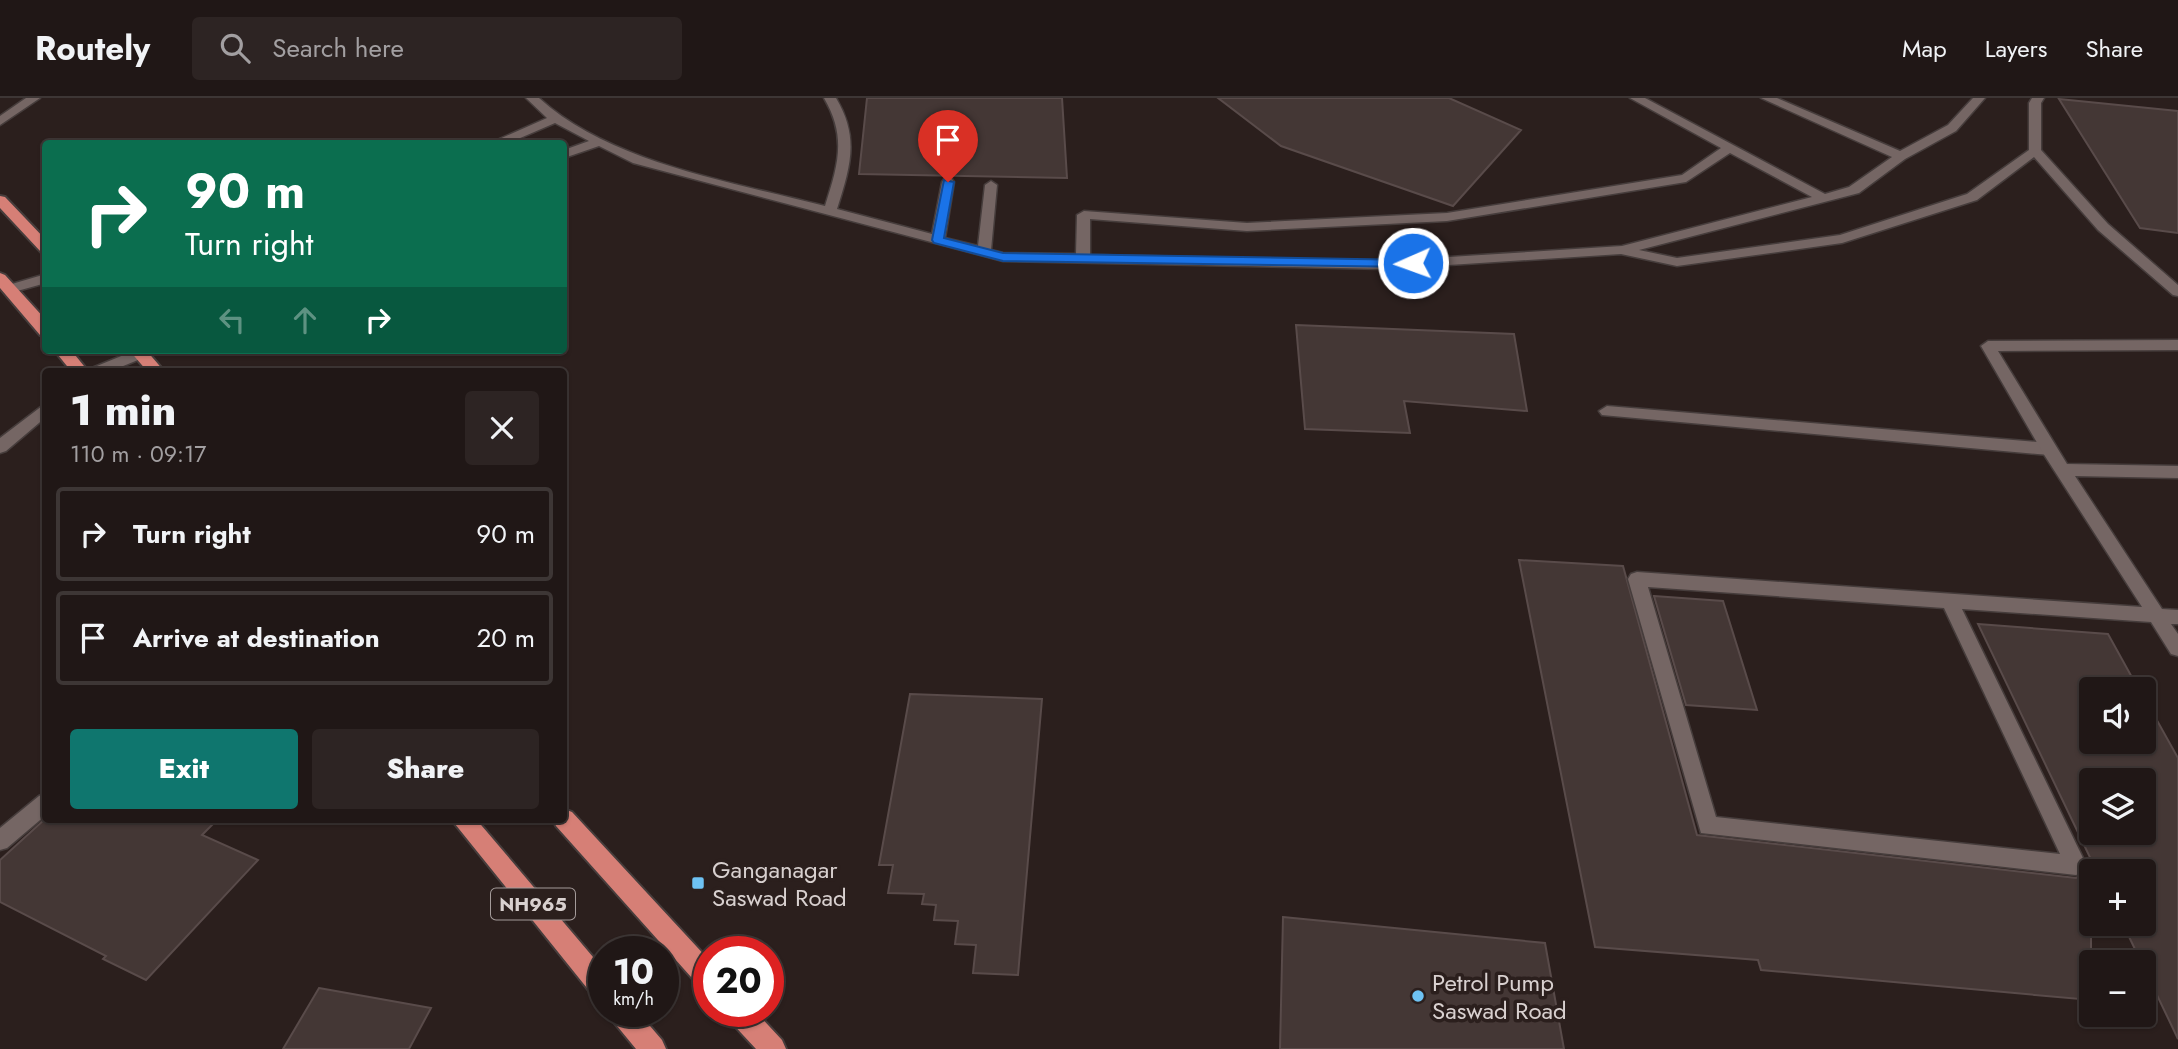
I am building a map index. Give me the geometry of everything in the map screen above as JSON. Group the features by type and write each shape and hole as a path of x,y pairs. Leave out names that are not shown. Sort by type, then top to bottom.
{"highway":[{"path":"0,200 42,245"},
{"path":"5,284 42,326"},
{"path":"65,354 77,368"},
{"path":"567,822 693,960"},
{"name":"NH965","path":"465,823 588,970"},
{"path":"635,1027 653,1049"},
{"path":"753,1027 773,1049"}],"street":[{"path":"0,121 34,98"},
{"path":"532,98 555,118 597,142 637,160 1003,257 1387,265 1622,250 1854,190 1901,156 1952,128 1979,98"},
{"path":"830,98 842,115 846,155 830,212"},
{"path":"1636,98 1824,198"},
{"path":"1767,98 1901,156"},
{"path":"2038,98 2035,103 2035,151 2103,227 2178,292"},
{"path":"503,140 555,118"},
{"path":"567,152 597,142"},
{"path":"1083,259 1084,215 1247,227 1447,217 1686,178 1729,148"},
{"path":"1622,250 1677,262 1842,239 1972,197 2035,151"},
{"path":"938,240 948,182"},
{"path":"984,252 990,185"},
{"path":"5,284 42,279"},
{"path":"2178,345 1988,346 2049,449 2178,649"},
{"path":"104,368 138,354"},
{"path":"0,447 42,411"},
{"path":"1607,411 2049,449"},
{"path":"2063,470 2178,472"},
{"path":"1950,601 2076,865 1708,826 1637,579 2178,617"},
{"path":"0,841 42,805"}],"building":[{"path":"867,98 1062,98 1067,178 859,174"},
{"path":"1218,98 1449,98 1521,130 1453,206 1281,146"},
{"path":"2059,99 2178,111 2178,233 2140,228"},
{"path":"1296,325 1514,334 1527,411 1404,401 1410,433 1305,429"},
{"path":"1519,560 1623,566 1697,835 2079,876 2079,936 2091,936 2091,950 2079,950 2079,999 1761,970 1758,960 1595,947"},
{"path":"1654,596 1723,601 1757,710 1686,705"},
{"path":"1978,624 2108,634 2132,677 2079,677 2079,754 2156,754 2156,719 2178,758 2178,1039 2156,993 2156,950 2135,950 2129,936 2156,936 2156,859 2091,859 2084,845 2156,845 2156,768 2079,768 2079,834"},
{"path":"910,694 1042,699 1018,975 973,973 976,945 955,944 958,921 934,920 936,905 922,904 924,894 888,893 893,865 879,865"},
{"path":"42,822 214,823 202,835 258,860 146,980 103,959 106,956 0,902 0,860"},
{"name":"Petrol Pump Saswad Road","path":"1283,917 1545,943 1564,1049 1280,1049"},
{"path":"319,988 431,1008 409,1049 283,1049"}],"place":[{"name":"Ganganagar Saswad Road","path":"698,883"},
{"name":"Petrol Pump Saswad Road","path":"1418,996"}],"route":[{"path":"948,182 938,240 1003,257 1387,265 1413,263"}]}
